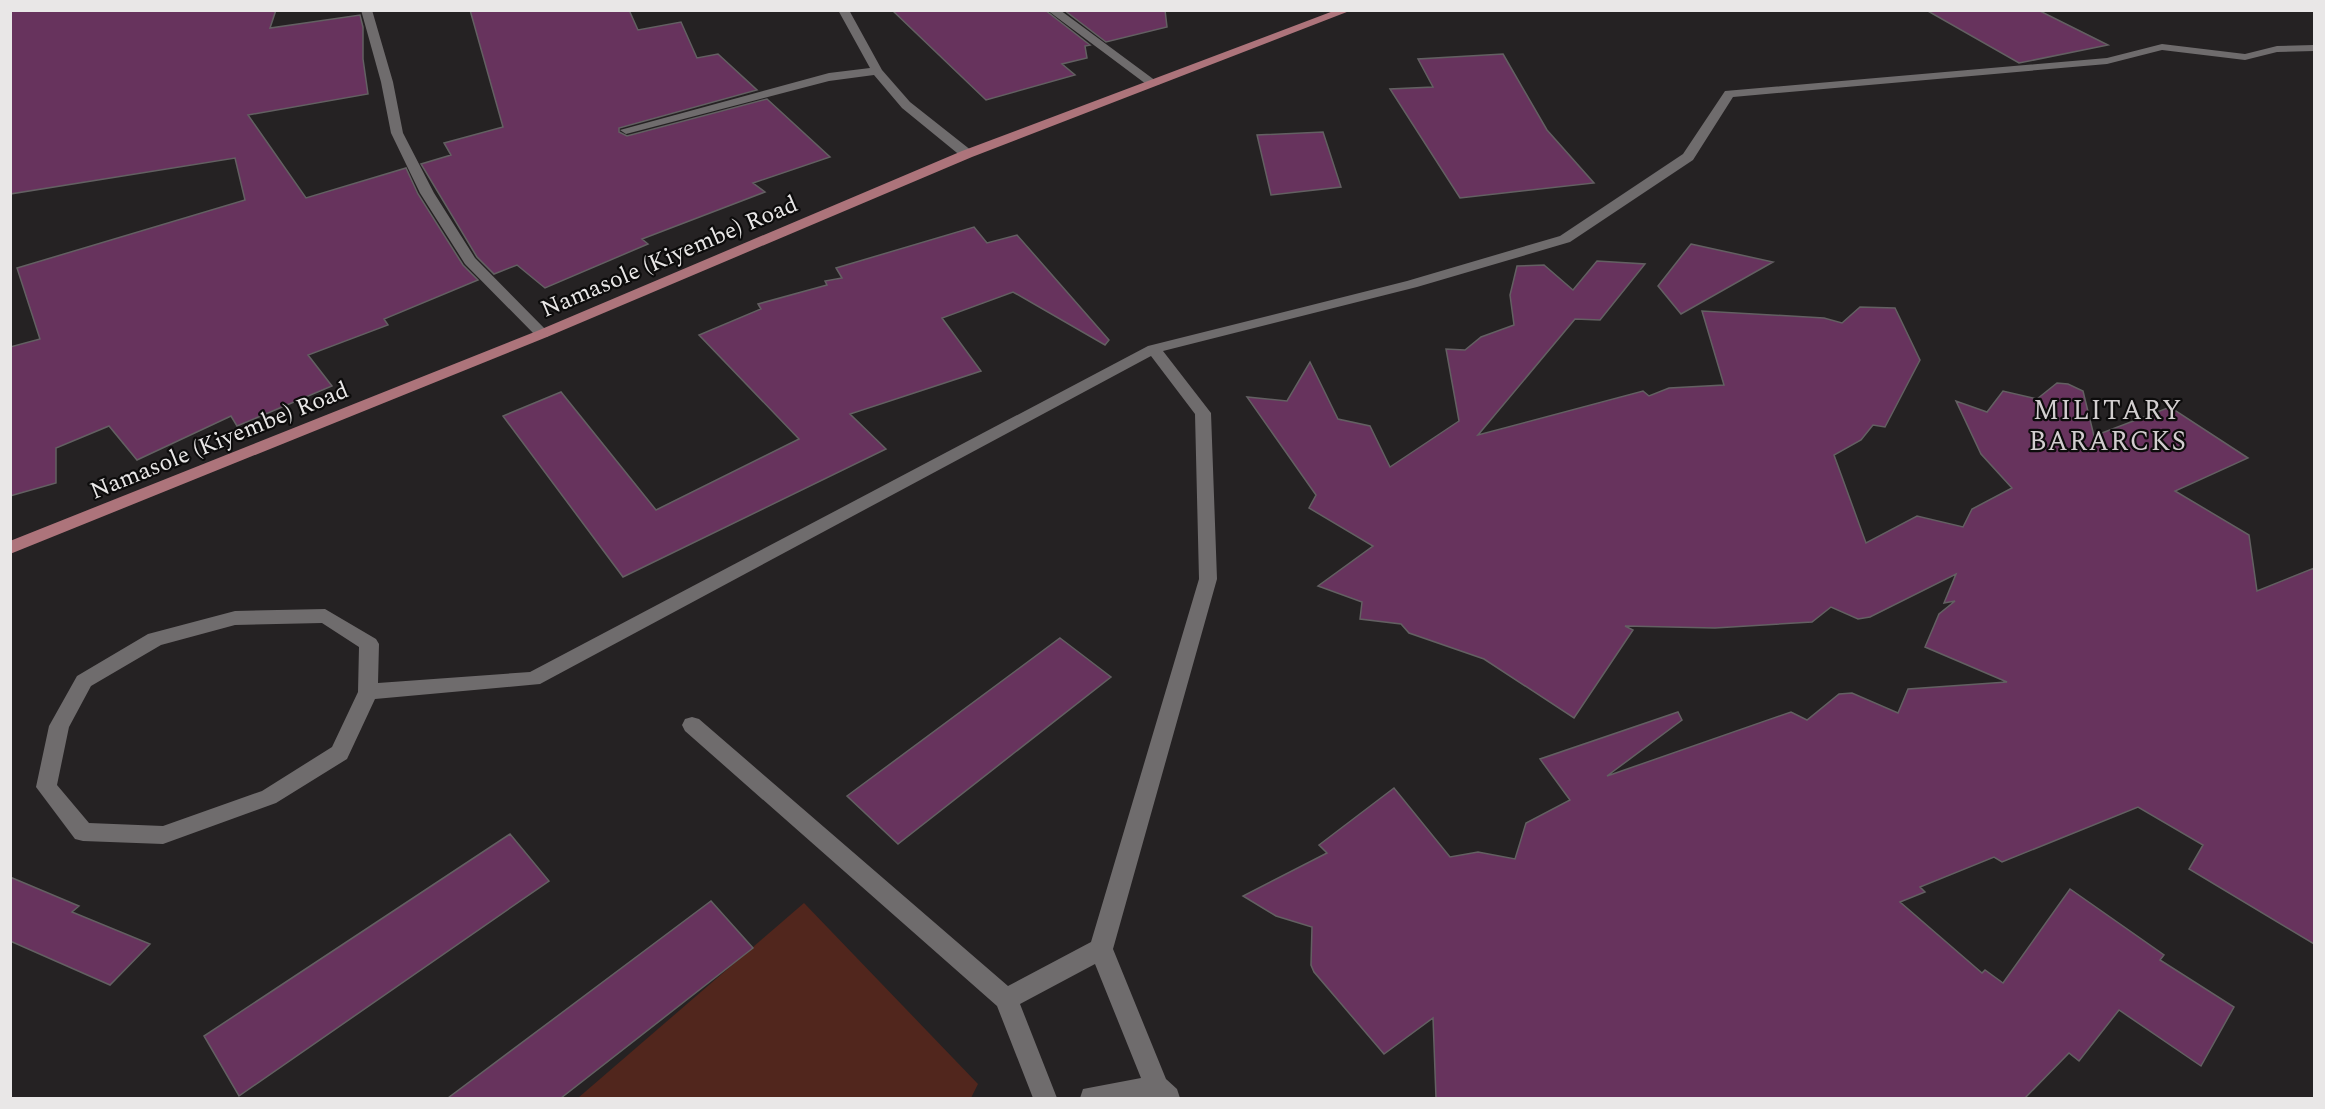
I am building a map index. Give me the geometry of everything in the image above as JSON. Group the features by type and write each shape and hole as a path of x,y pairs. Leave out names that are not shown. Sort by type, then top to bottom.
{"main road":[{"name":"Namasole (Kiyembe) Road","path":"10,548 542,334 967,154 1347,10"}],"street":[{"path":"366,10 387,82 397,133 427,193 471,261 542,334"},
{"path":"843,10 877,71 906,105 967,154"},
{"path":"1052,10 1154,84"},
{"path":"368,692 533,679 1153,349 1412,284 1565,239 1688,157 1729,94 2107,61 2162,47 2244,57 2277,50 2314,48"},
{"path":"626,130 829,77 877,71"},
{"path":"1092,1098 1163,1093 1101,949 1208,579 1203,413 1153,349"},
{"path":"325,616 369,644 368,692 340,753 269,797 162,835 83,832 45,787 60,726 84,681 155,639 235,618 325,616"},
{"path":"692,725 1006,999 1046,1098"},
{"path":"1006,999 1101,949"}],"shaded area":[{"path":"804,903 978,1084 971,1098 578,1098"}],"building":[{"path":"10,10 276,10 270,28 360,15 368,94 248,115 306,198 406,168 418,194 463,265 478,280 384,319 388,325 308,355 332,386 237,426 231,416 137,460 109,426 56,448 56,483 10,496 10,347 40,339 17,268 245,200 235,158 10,194"},
{"path":"470,10 629,10 638,30 681,22 697,58 718,54 757,90 619,128 619,132 627,136 767,99 830,157 753,183 765,192 642,239 648,244 545,288 517,265 494,274 477,257 421,164 451,155 444,143 503,127"},
{"path":"892,10 1045,10 1090,45 1085,46 1087,58 1062,64 1075,75 986,100"},
{"path":"1064,10 1165,10 1167,27 1106,42"},
{"path":"1926,10 2038,10 2108,45 2019,63"},
{"path":"1503,54 1547,130 1594,183 1460,198 1390,89 1433,87 1418,59"},
{"path":"1323,132 1341,187 1271,195 1257,135"},
{"path":"974,227 987,243 1017,235 1109,340 1105,345 1013,292 942,318 981,371 850,414 886,449 623,577 503,416 561,392 656,510 799,439 699,335 761,309 758,304 827,285 825,281 842,278 836,268"},
{"path":"1691,244 1773,262 1681,314 1658,286"},
{"path":"1597,261 1645,264 1600,320 1575,319 1478,435 1643,391 1649,396 1669,388 1724,385 1702,311 1824,318 1842,323 1860,307 1895,308 1920,360 1885,427 1873,425 1861,440 1834,455 1866,543 1917,516 1963,527 1972,509 2012,488 1981,454 1956,401 1987,412 2003,391 2037,399 2057,383 2068,384 2083,391 2094,436 2170,407 2248,458 2175,491 2249,535 2257,591 2314,568 2314,944 2189,869 2203,845 2138,807 2002,862 1994,857 1920,887 1925,892 1900,902 1982,973 1985,970 2003,983 2070,889 2164,955 2160,960 2234,1007 2201,1066 2119,1010 2079,1061 2069,1053 2025,1098 1436,1098 1433,1018 1384,1054 1314,972 1311,965 1312,927 1276,916 1243,896 1327,853 1319,845 1394,788 1450,857 1478,852 1515,859 1526,823 1570,800 1540,759 1678,712 1682,720 1607,776 1791,712 1807,720 1839,694 1852,693 1898,713 1908,689 2007,682 1925,647 1939,614 1955,601 1944,603 1956,574 1870,617 1858,619 1831,607 1812,622 1715,628 1625,626 1633,630 1574,718 1484,659 1409,633 1401,624 1360,619 1362,602 1318,586 1373,546 1309,508 1316,495 1247,397 1287,401 1310,362 1338,419 1370,426 1390,467 1459,421 1446,349 1465,350 1481,337 1514,325 1510,295 1517,266 1544,265 1573,290"},
{"path":"1060,638 1111,677 898,844 847,796"},
{"path":"510,834 549,881 239,1096 204,1036"},
{"path":"10,877 79,906 72,912 150,944 110,985 10,941"},
{"path":"711,901 753,948 561,1098 448,1098"}],"district":[{"name":"MILITARY BARARCKS","path":"2108,426"}]}
